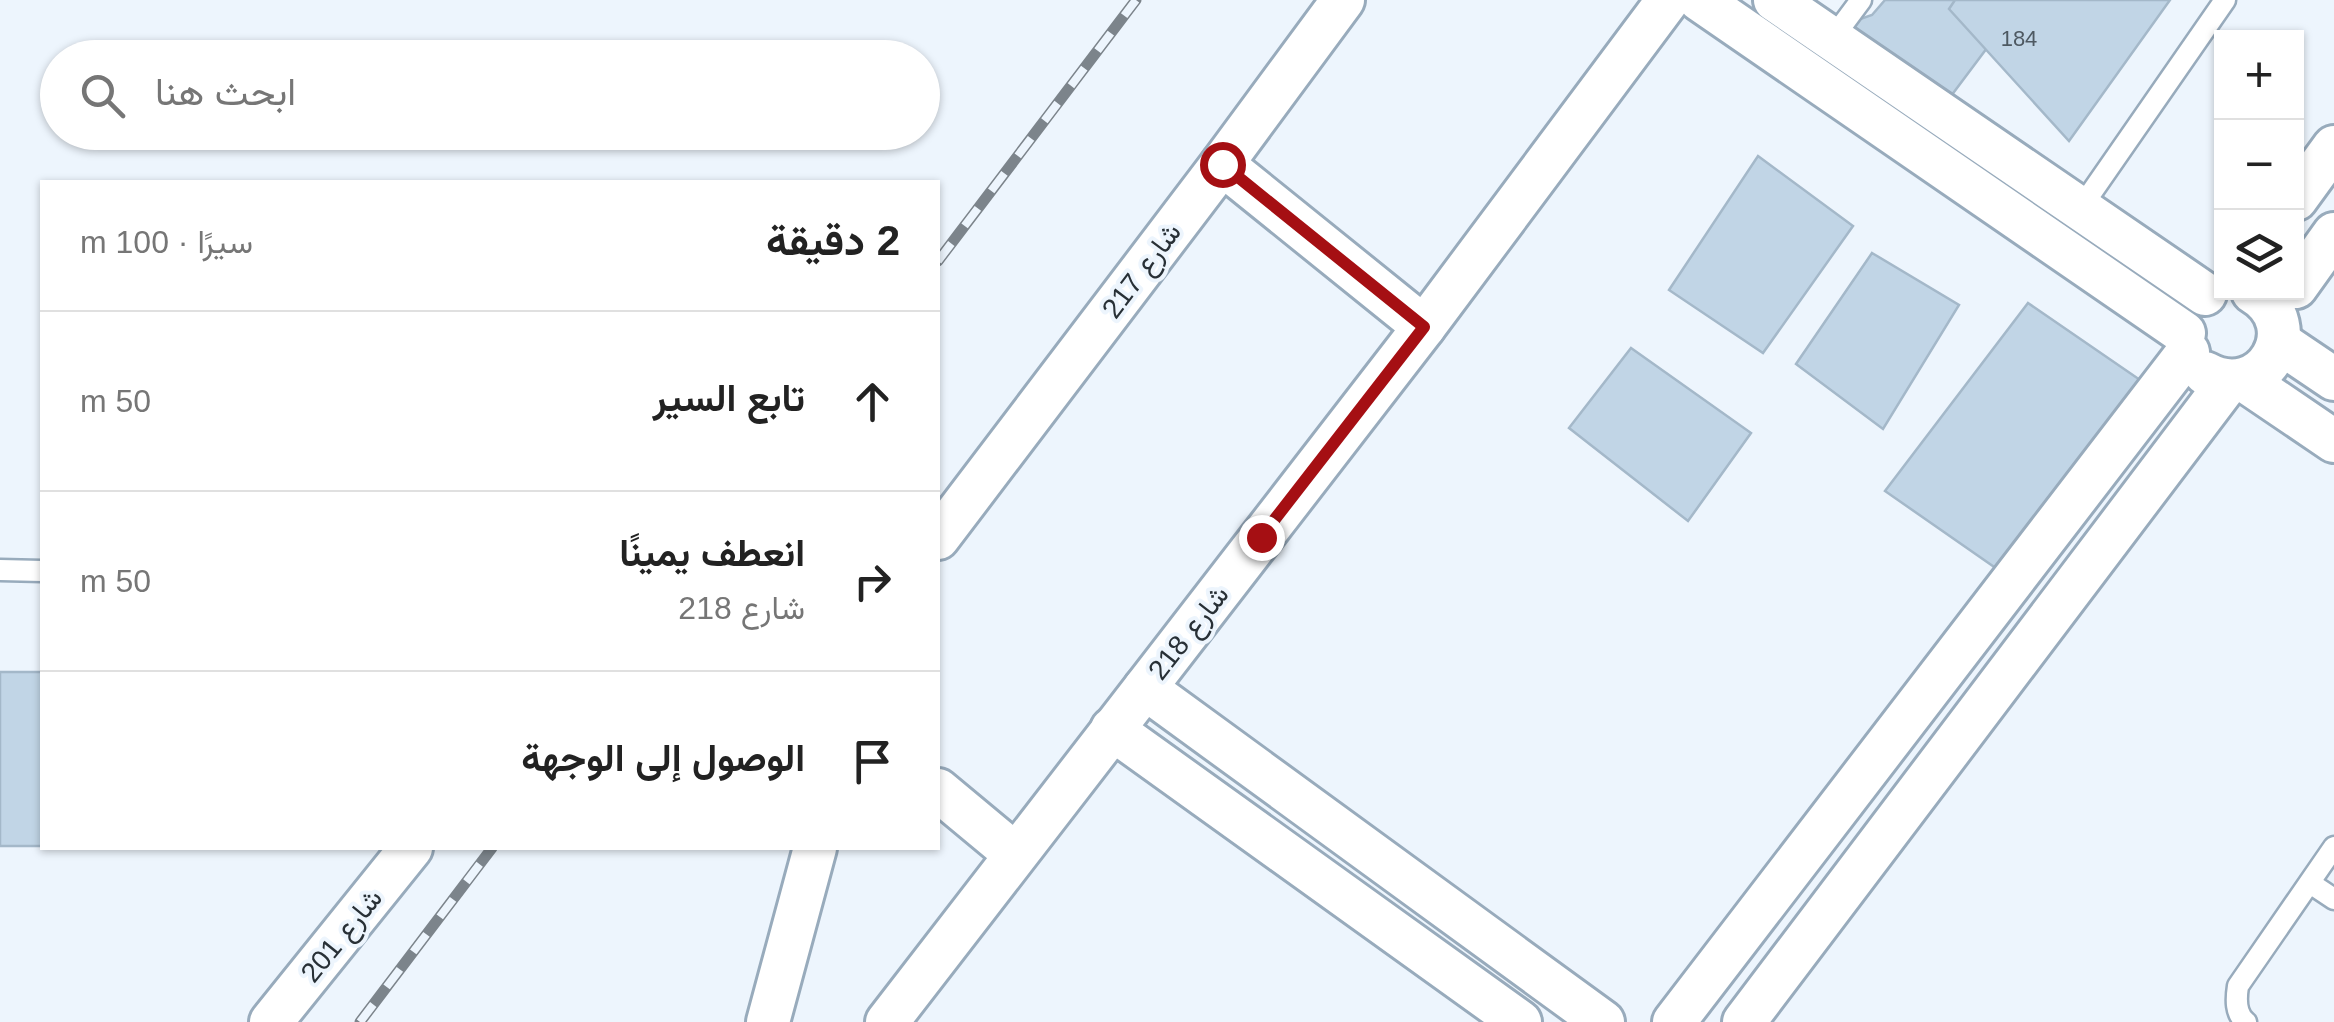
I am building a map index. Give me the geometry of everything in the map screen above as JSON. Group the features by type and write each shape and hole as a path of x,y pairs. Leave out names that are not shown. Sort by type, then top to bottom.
{"street":[{"name":"شارع 217","path":"940,535 1342,0"},
{"name":"شارع 218","path":"886,1022 1424,327 1668,0"},
{"path":"1700,0 2186,342 2204,372 2215,379 2236,381 2267,366 2279,306 2334,234"},
{"path":"1674,1022 2186,342 2192,307 2214,291 2080,209 1775,0"},
{"path":"2304,189 2334,147"},
{"path":"1222,164 1424,327"},
{"path":"2279,306 2334,379"},
{"path":"2236,381 2334,440"},
{"path":"1744,1022 2236,381"},
{"path":"1144,688 1603,1022"},
{"path":"1112,729 1520,1022"},
{"path":"940,792 1015,854"},
{"name":"شارع 201","path":"272,1022 409,850"},
{"path":"768,1022 814,850"}],"lane":[{"path":"1832,39 1862,0"},
{"path":"2080,209 2225,0"},
{"path":"0,570 40,571"},
{"path":"2246,1022 2238,1009 2238,986 2334,847"},
{"path":"2310,882 2334,899"}],"building":[{"path":"1885,0 2023,0 1948,100 1843,25 1872,15"},
{"path":"1955,0 2170,0 2069,141 1949,9"},
{"path":"1758,156 1853,226 1763,353 1669,290"},
{"path":"1872,253 1959,305 1883,429 1796,364"},
{"path":"2028,303 2143,382 2000,571 1885,491"},
{"path":"1631,348 1751,433 1688,521 1569,428"},
{"path":"0,672 40,672 40,846 0,846"}],"railway":[{"path":"940,258 1136,0"},
{"path":"360,1022 490,850"}],"route":[{"path":"1222,164 1424,327 1261,537"}]}
